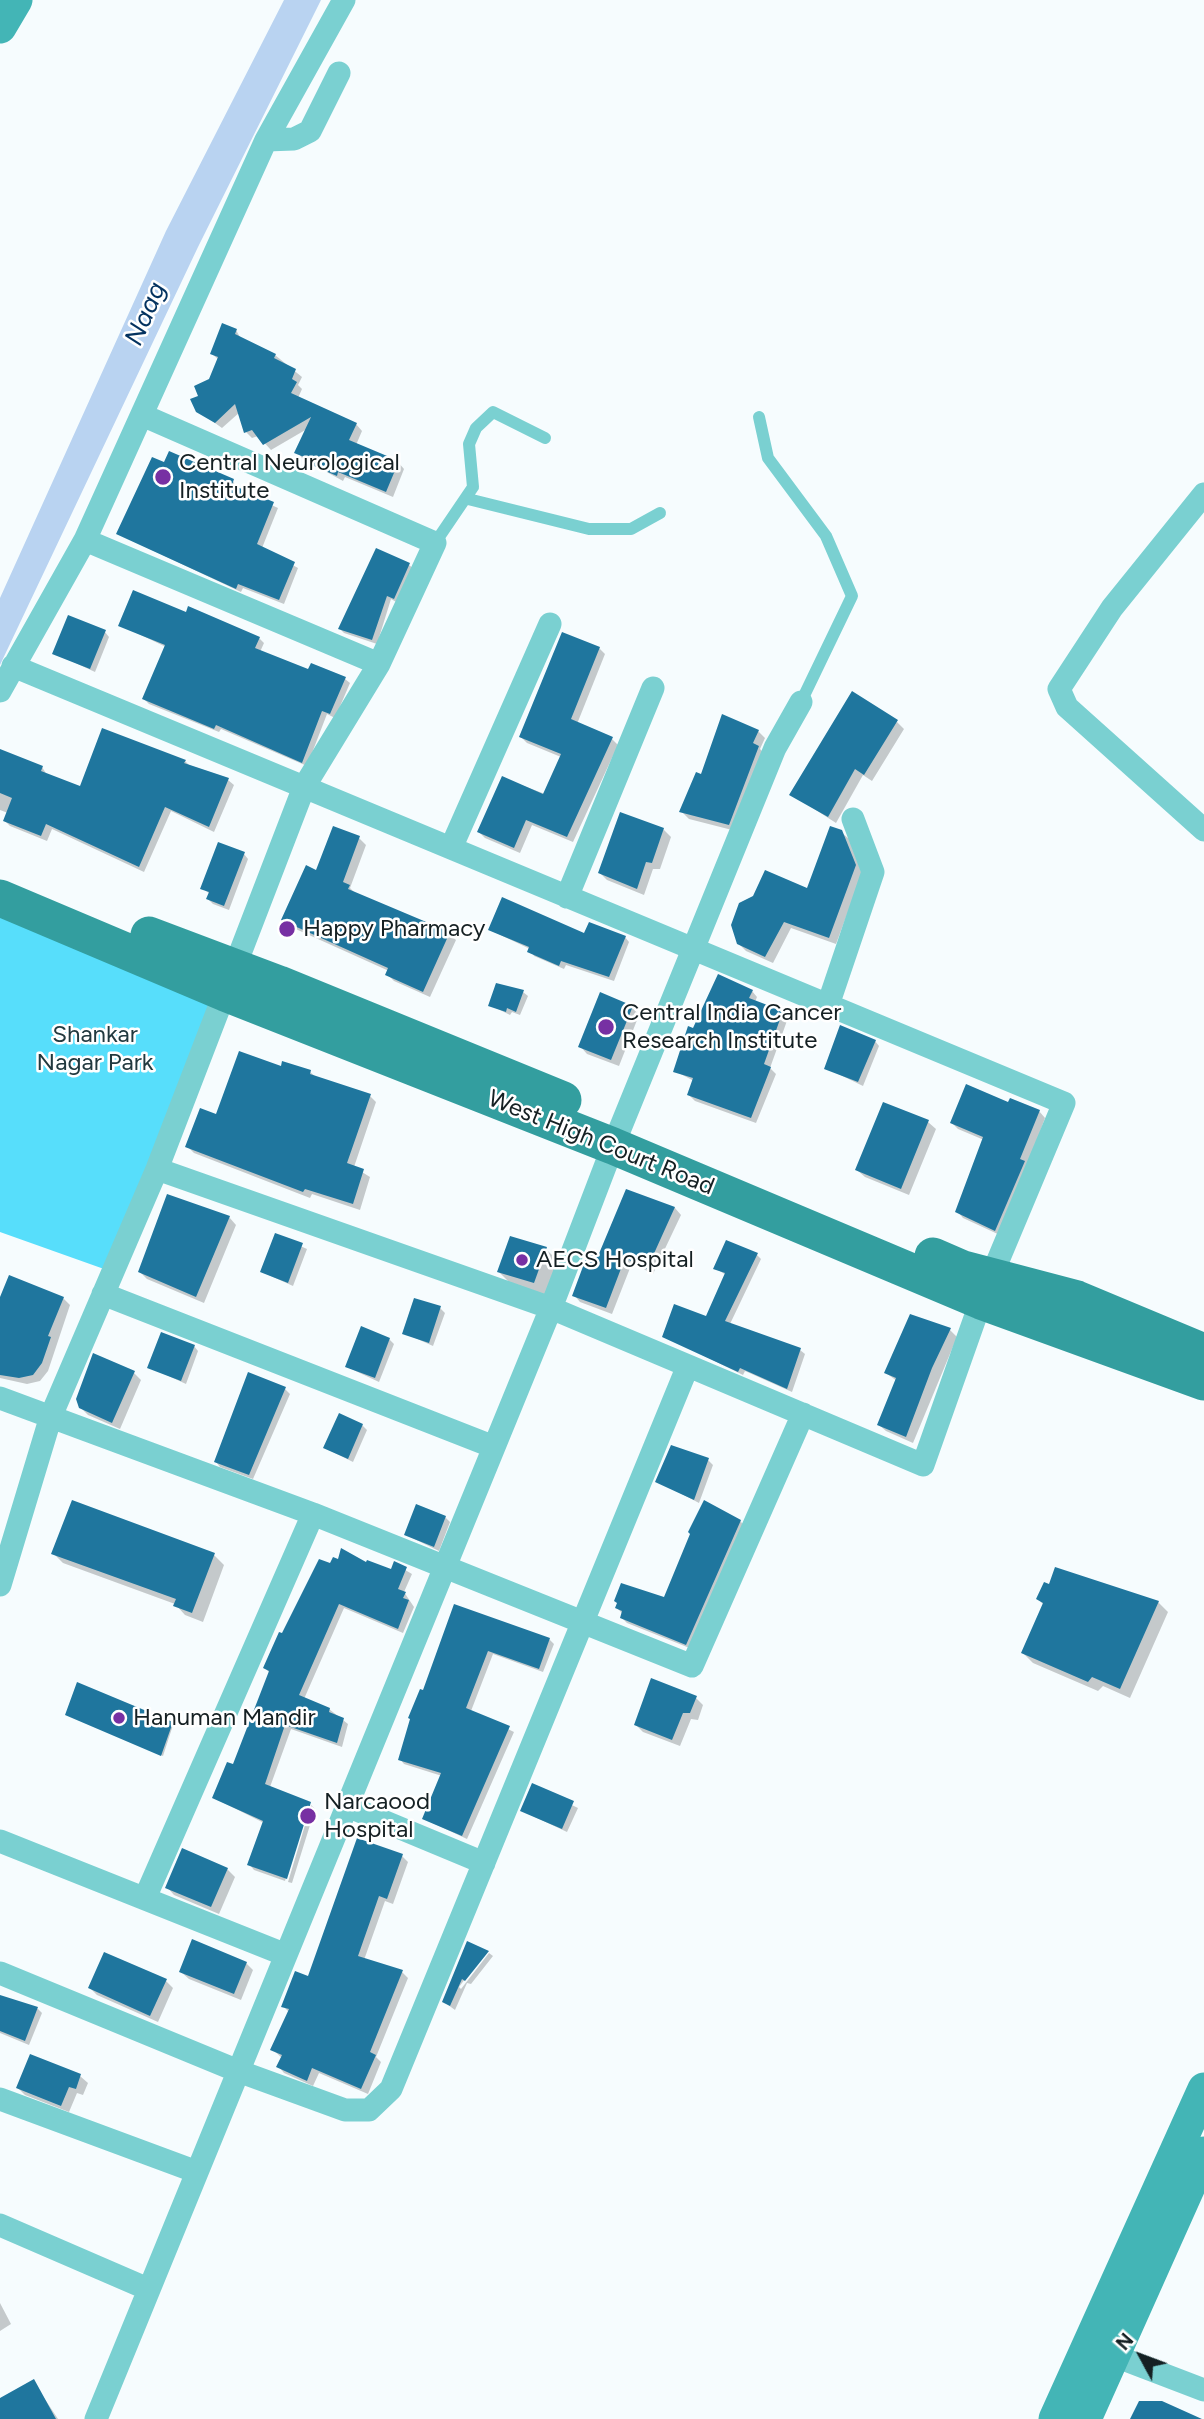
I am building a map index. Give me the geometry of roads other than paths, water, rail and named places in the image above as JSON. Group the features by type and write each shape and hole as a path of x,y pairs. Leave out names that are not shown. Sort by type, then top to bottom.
{"main road":[{"path":"0,27 16,0"},
{"name":"West High Court Road","path":"0,872 229,980"},
{"name":"West High Court Road","path":"0,898 229,980 618,1136 987,1288 1204,1382"},
{"name":"West High Court Road","path":"987,1288 1077,1299 1204,1352"},
{"path":"1085,2419 1102,2351 1204,2089"},
{"path":"1055,2419 1102,2351 1204,2153"}],"street":[{"path":"0,691 85,540 267,140 344,0"},
{"path":"267,140 294,139 310,131 339,73"},
{"path":"0,1585 51,1416 157,1169 304,787 379,664 435,543 142,415"},
{"path":"1204,494 1112,608 1059,689 1067,707 1204,830"},
{"path":"85,540 379,664"},
{"path":"451,848 550,624"},
{"path":"13,666 1064,1102 987,1288 923,1465 551,1308 157,1169"},
{"path":"567,897 653,688"},
{"path":"96,2419 551,1308 775,748 801,702"},
{"path":"828,1005 873,873 853,819"},
{"path":"103,1294 494,1447"},
{"path":"0,1973 238,2071 345,2110 369,2110 391,2089 687,1367"},
{"path":"0,1398 313,1514 692,1666 803,1415"},
{"path":"145,1898 313,1514"},
{"path":"346,1806 484,1863"},
{"path":"0,1841 286,1955"},
{"path":"0,2099 197,2172"},
{"path":"0,2225 148,2289"},
{"path":"1102,2351 1204,2390"}],"lane":[{"path":"435,543 468,499 473,487 469,444 476,428 493,412 545,438"},
{"path":"760,417 768,457 826,536 852,596 801,702"},
{"path":"468,499 589,529 631,528 660,513"}],"water":[{"name":"Naag","path":"284,0 321,0 198,247 0,665 0,598 166,231"}],"place":[{"name":"Central Neurological Institute","path":"163,477"},
{"name":"Happy Pharmacy","path":"287,929"},
{"name":"Central India Cancer Research Institute","path":"606,1027"},
{"name":"AECS Hospital","path":"522,1260"},
{"name":"Hanuman Mandir","path":"119,1718"},
{"name":"Narcaood Hospital","path":"308,1816"}],"park label":[{"name":"Shankar Nagar Park","path":"95,1049"}]}
